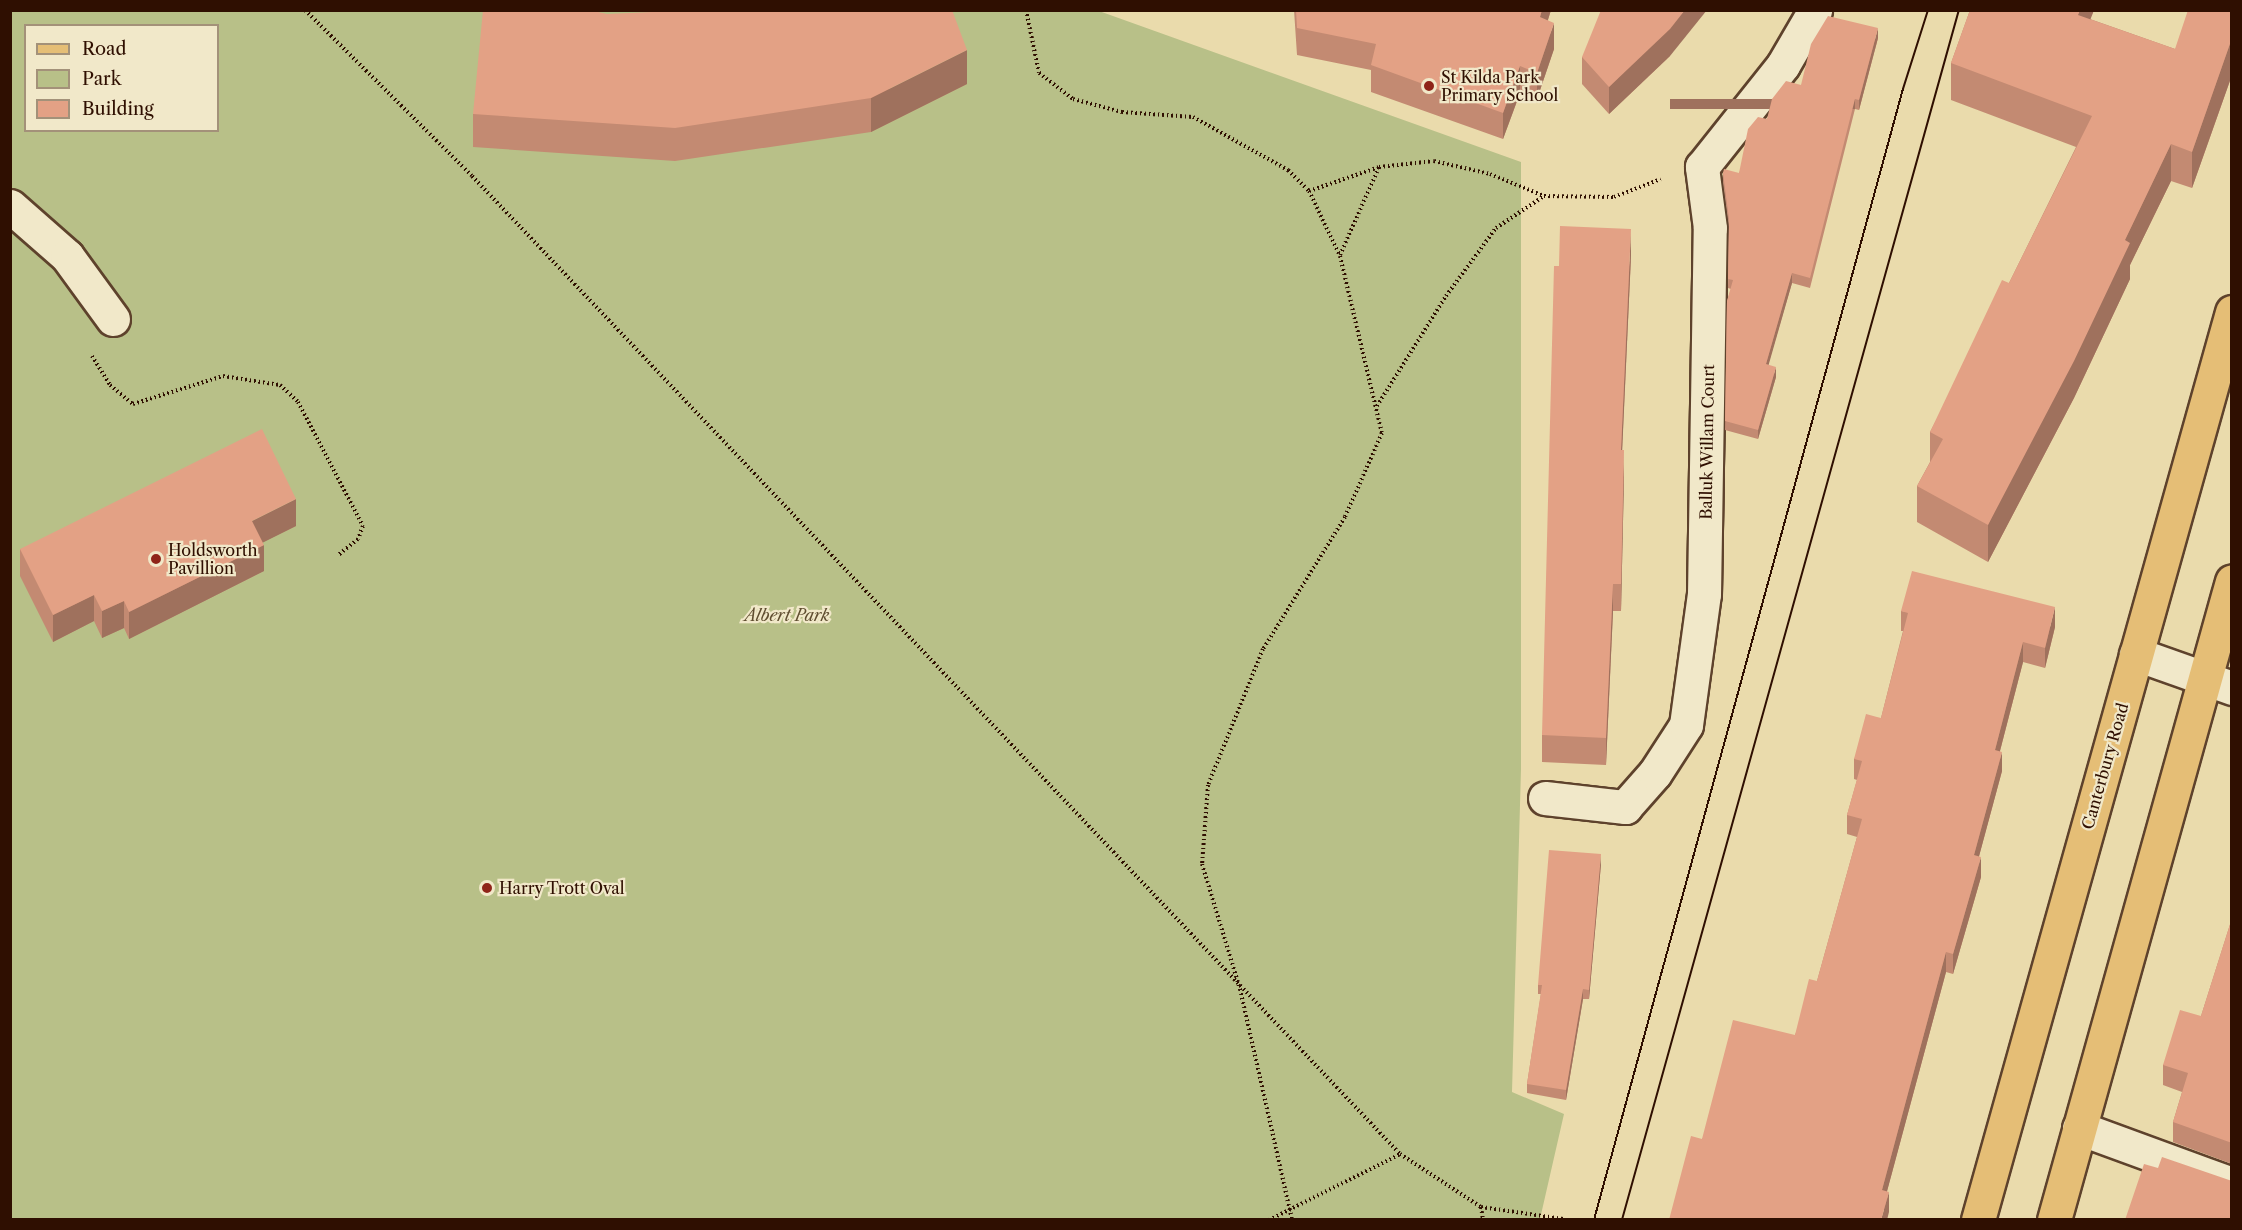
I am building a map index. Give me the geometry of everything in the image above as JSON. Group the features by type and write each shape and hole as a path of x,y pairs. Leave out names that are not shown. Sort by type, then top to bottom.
{"main road":[{"name":"Canterbury Road","path":"1978,1220 2232,312"},
{"path":"2054,1220 2079,1128 2219,684 2232,581"}],"street":[{"path":"1702,167 1783,65 1815,10"},
{"name":"Balluk Willam Court","path":"1545,798 1625,807 1656,773 1686,725 1704,594 1710,228 1702,167"},
{"path":"10,206 68,256 112,320"},
{"path":"2136,654 2219,684"},
{"path":"2079,1128 2232,1184"}],"path":[{"path":"305,10 472,176 1240,989 1400,1154 1481,1207 1563,1219"},
{"path":"1026,10 1039,73 1073,99 1122,112 1194,117 1288,170 1309,190 1340,256 1382,433 1346,517 1263,649 1208,785 1202,864 1240,989 1292,1220"},
{"path":"1309,190 1379,167 1434,161 1490,174 1544,196 1614,197 1702,167"},
{"path":"1340,256 1379,167"},
{"path":"1376,406 1446,296 1496,228 1544,196"},
{"path":"86,345 110,386 134,404 223,376 280,385 298,402 363,526 358,539 338,555"},
{"path":"1269,1220 1291,1211 1400,1154"},
{"path":"1481,1207 1483,1220"}],"green space":[{"name":"Albert Park","path":"10,11 1099,11 1521,162 1521,769 1512,1092 1564,1114 1540,1219 11,1219"}],"building":[{"path":"483,10 589,10 607,14 696,10 952,10 967,50 871,98 675,128 473,114"},
{"path":"1296,10 1542,10 1540,17 1554,23 1537,73 1520,66 1503,113 1371,65 1376,44 1297,28"},
{"path":"1601,10 1685,10 1670,29 1609,87 1582,57"},
{"path":"1970,10 2080,10 2078,15 2175,49 2188,10 2232,10 2232,38 2192,152 2171,144 2125,240 2130,243 2074,361 1988,525 1917,486 1943,439 1930,432 2002,280 2009,283 2092,116 1951,63"},
{"path":"1828,16 1878,28 1859,100 1855,99 1810,278 1792,273 1766,364 1776,367 1758,430 1725,421 1727,301 1733,280 1728,279 1729,219 1723,173 1724,169 1739,173 1748,129 1758,117 1767,119 1772,99 1786,81 1801,85 1811,44"},
{"path":"1560,226 1631,229 1621,450 1624,450 1621,584 1613,584 1606,738 1542,735 1554,266 1559,266"},
{"name":"Holdsworth Pavillion","path":"262,429 296,499 252,521 264,545 129,612 124,601 102,611 94,595 53,615 20,549"},
{"path":"1912,571 2055,607 2045,648 2023,642 1995,750 2002,752 1974,855 1981,857 1953,954 1946,952 1882,1190 1889,1192 1881,1220 1669,1220 1691,1136 1702,1139 1733,1020 1795,1035 1809,979 1817,981 1862,819 1847,815 1862,761 1854,759 1866,714 1881,718 1908,613 1901,611"},
{"path":"1549,850 1601,854 1589,990 1583,989 1566,1090 1527,1084 1542,985 1538,985"},
{"path":"2232,918 2232,1143 2173,1122 2188,1073 2163,1065 2180,1010 2201,1016"},
{"path":"2162,1157 2232,1181 2232,1220 2125,1220 2144,1164 2158,1168"}],"tram line":[{"path":"1594,1220 1903,89 1928,10"},
{"path":"1622,1220 1959,10"}],"place":[{"name":"St Kilda Park Primary School","path":"1429,86"},
{"name":"Holdsworth Pavillion","path":"156,559"},
{"name":"Harry Trott Oval","path":"487,888"}]}
